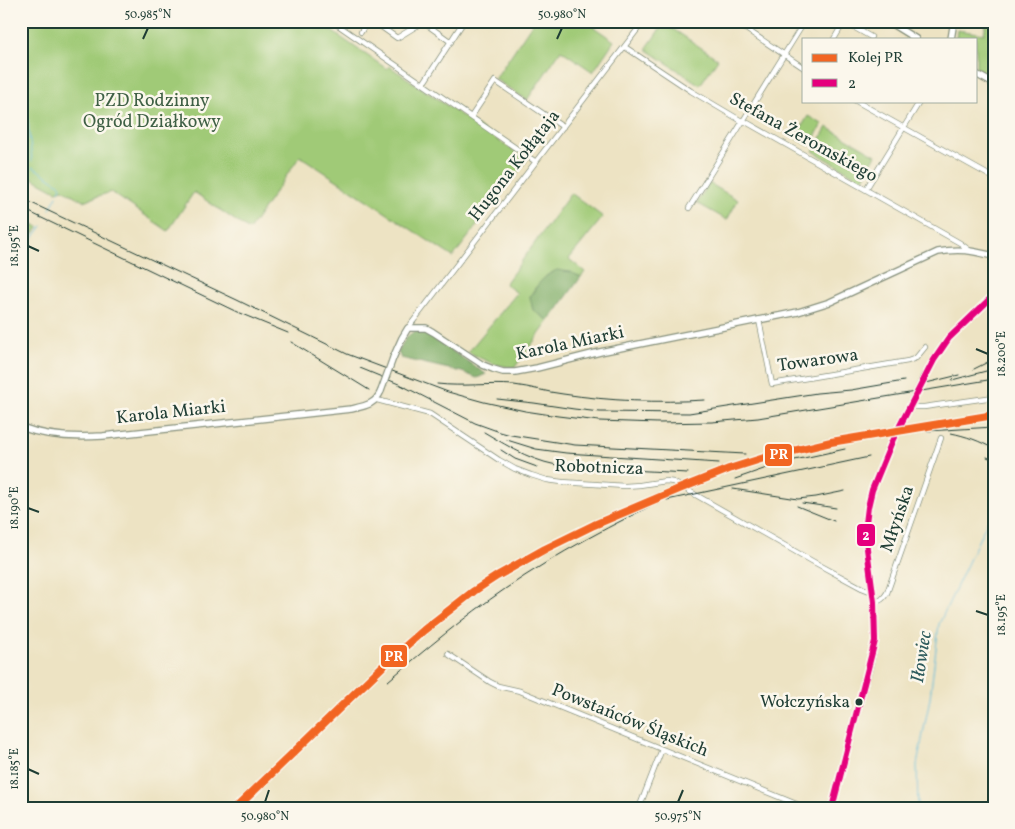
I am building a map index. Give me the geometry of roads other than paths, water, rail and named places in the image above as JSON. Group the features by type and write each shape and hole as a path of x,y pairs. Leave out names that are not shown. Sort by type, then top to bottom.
{"street":[{"path":"332,21 536,162"},
{"path":"360,32 367,21"},
{"path":"373,21 397,38 423,22 451,42"},
{"path":"403,21 413,28"},
{"path":"422,84 464,21"},
{"name":"Hugona Kołłątaja","path":"408,328 644,21"},
{"path":"734,21 802,67"},
{"path":"689,208 806,21"},
{"path":"887,21 914,38"},
{"path":"951,38 954,21"},
{"path":"835,38 841,28 848,24 871,38"},
{"name":"Stefana Żeromskiego","path":"624,47 691,91 866,189 969,250"},
{"path":"978,75 994,84"},
{"path":"471,117 495,81 563,127"},
{"path":"859,102 994,178"},
{"path":"866,189 919,102"},
{"name":"Karola Miarki","path":"408,328 426,328 483,365 503,372 515,372 600,352 798,312 830,302 938,252 969,250 994,256"},
{"path":"832,808 875,641 874,602 866,541 867,515 875,482 893,439 924,377 941,349 949,338 994,295"},
{"name":"Towarowa","path":"759,320 772,384 908,361 916,358 925,347"},
{"path":"377,400 393,358 408,328"},
{"path":"910,405 919,408 991,398"},
{"name":"Karola Miarki","path":"21,427 58,436 103,436 351,409 377,400"},
{"name":"Robotnicza","path":"377,400 430,414 498,460 515,469 547,480 625,486 666,481 673,482 812,561 872,592"},
{"name":"Młyńska","path":"874,602 884,599 887,593 941,438"},
{"name":"Powstańców Śląskich","path":"448,654 478,675 498,686 520,691 806,808"},
{"path":"639,808 662,749"}],"waterway":[{"path":"26,89 27,109"},
{"path":"27,114 32,161"},
{"path":"33,167 59,184 61,187 59,191"},
{"path":"50,209 57,196"},
{"path":"21,258 42,226"},
{"name":"Iłowiec","path":"993,396 992,389 994,384"},
{"name":"Iłowiec","path":"918,808 917,765 930,698 939,624 988,520"}],"railway":[{"path":"21,198 347,354 448,392 525,411 599,421 712,422 758,418 994,379"},
{"path":"21,208 237,312 288,333"},
{"path":"291,342 369,390"},
{"path":"974,369 994,359"},
{"path":"360,368 406,387"},
{"path":"952,380 990,370"},
{"path":"922,384 959,375"},
{"path":"497,399 600,412 689,413 904,381"},
{"path":"437,384 514,385 557,393 616,400 705,400"},
{"path":"401,385 475,423 511,435 575,445 745,454"},
{"path":"232,808 385,660 422,627 482,583 551,542 692,480 758,456 812,443 994,412"},
{"path":"911,432 994,427"},
{"path":"484,432 534,459 556,465 688,473"},
{"path":"951,433 973,439 994,449"},
{"path":"507,440 536,449 566,453 719,463"},
{"path":"735,479 781,463 845,449"},
{"path":"501,450 515,459 537,467"},
{"path":"667,500 869,457"},
{"path":"987,457 994,460"},
{"path":"733,489 798,499 845,491"},
{"path":"388,681 460,622 525,576 587,539 672,496"},
{"path":"802,503 836,508"},
{"path":"797,506 834,521"}],"rail line":[{"name":"PR","path":"236,808 383,666 424,630 474,591 545,549 594,525 679,489 729,469 764,458 831,442 994,415"}],"place":[{"name":"Wołczyńska","path":"859,702"}],"park label":[{"name":"PZD Rodzinny Ogród Działkowy","path":"152,111"}]}
